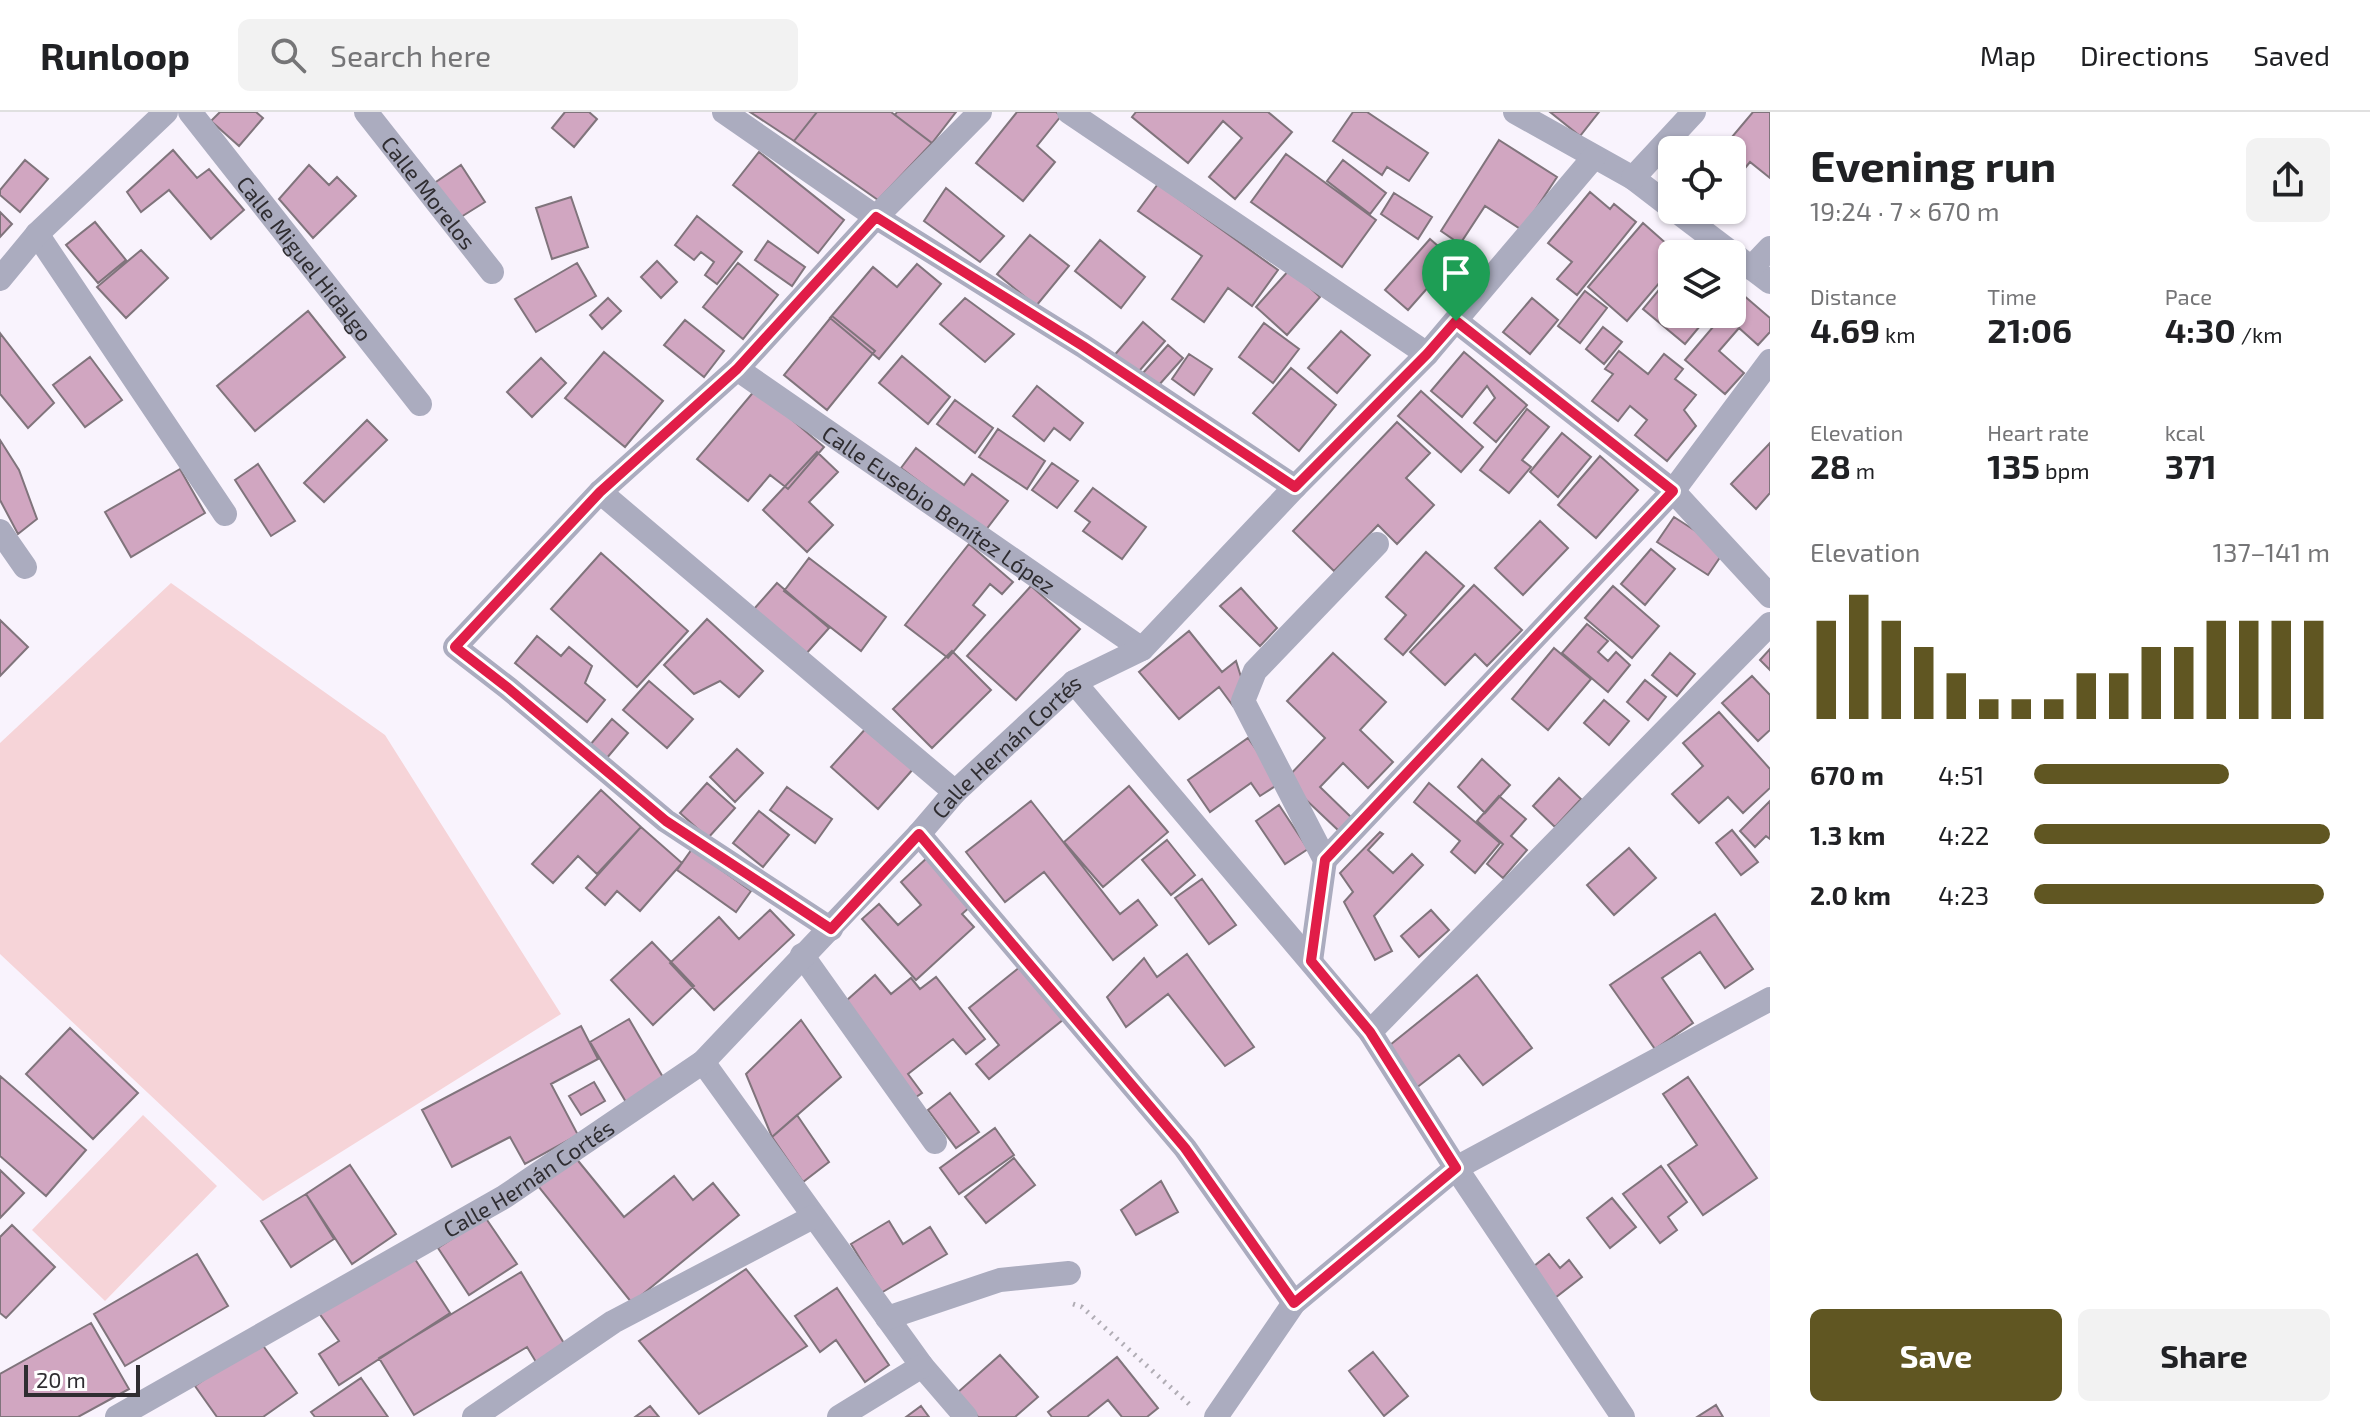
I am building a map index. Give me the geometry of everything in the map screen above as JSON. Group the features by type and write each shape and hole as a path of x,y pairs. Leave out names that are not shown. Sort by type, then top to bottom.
{"street":[{"path":"0,279 37,234 166,112"},
{"name":"Calle Miguel Hidalgo","path":"190,112 420,404"},
{"name":"Calle Morelos","path":"366,112 492,272"},
{"path":"724,112 876,217 1083,346 1295,487"},
{"path":"831,929 666,821 455,647 600,492 737,369 876,217 980,112"},
{"path":"1069,112 1427,354"},
{"path":"1515,112 1633,178 1658,197"},
{"path":"1633,178 1694,112"},
{"name":"Calle Hernán Cortés","path":"117,1417 504,1197 703,1062 802,955 831,929 955,792 1074,682 1142,649 1295,487 1427,354 1594,157"},
{"path":"1694,224 1760,275 1770,248"},
{"path":"37,234 225,514"},
{"path":"1456,321 1673,491 1770,596"},
{"path":"1325,860 1673,491 1770,361"},
{"name":"Calle Eusebio Benítez López","path":"737,369 1142,649"},
{"path":"600,492 955,792"},
{"path":"0,531 25,567"},
{"path":"1311,961 1325,860 1243,701 1255,671 1377,544"},
{"path":"1370,1032 1770,624"},
{"path":"1074,682 1370,1032 1456,1168 1623,1417"},
{"path":"919,834 1185,1148 1294,1303"},
{"path":"802,955 935,1142"},
{"path":"1216,1417 1294,1303 1456,1168 1770,999"},
{"path":"703,1062 922,1366 966,1417"},
{"path":"474,1417 613,1322 813,1217"},
{"path":"887,1318 1000,1280 1069,1273"},
{"path":"839,1417 922,1366"}],"path":[{"path":"1068,1303 1082,1307 1192,1407"}],"shaded area":[{"path":"171,583 385,735 561,1014 263,1201 0,954 0,743"},
{"path":"143,1115 217,1186 105,1301 32,1230"}],"building":[{"path":"220,112 256,112 263,118 239,146 211,121"},
{"path":"565,112 589,112 597,119 574,147 552,128"},
{"path":"750,112 817,112 794,141"},
{"path":"817,112 891,112 932,143 878,200 794,141"},
{"path":"897,112 956,112 932,143 895,115"},
{"path":"1017,112 1056,112 1061,116 1037,146 1055,162 1023,201 976,163"},
{"path":"1136,112 1268,112 1292,132 1235,199 1209,177 1242,138 1223,121 1188,163 1132,117"},
{"path":"1353,112 1367,112 1428,153 1409,181 1387,167 1382,175 1333,141"},
{"path":"1550,112 1599,112 1580,136"},
{"path":"1753,112 1770,112 1770,178 1750,162 1746,167 1746,136 1733,136"},
{"path":"1499,140 1557,177 1522,230 1485,206 1460,244 1441,231"},
{"path":"173,150 197,178 209,169 244,210 211,239 169,190 141,212 127,192"},
{"path":"759,152 844,220 818,253 733,185"},
{"path":"1286,154 1376,220 1342,267 1251,202"},
{"path":"25,160 48,179 20,212 0,195 0,190"},
{"path":"1343,160 1386,193 1370,214 1327,181"},
{"path":"309,165 329,185 337,177 356,196 313,238 279,199"},
{"path":"461,165 485,202 453,222 430,186"},
{"path":"1158,184 1278,270 1252,306 1228,288 1204,322 1172,299 1202,256 1138,211"},
{"path":"946,188 1004,236 980,262 924,221"},
{"path":"1590,192 1610,209 1614,204 1636,222 1577,295 1557,279 1572,262 1548,243"},
{"path":"1394,193 1432,217 1418,239 1381,214"},
{"path":"571,197 588,247 552,259 536,208"},
{"path":"0,212 12,224 0,237"},
{"path":"697,216 742,252 717,284 705,275 714,262 701,252 694,260 675,245"},
{"path":"95,222 126,260 98,283 66,245"},
{"path":"1643,223 1662,240 1658,240 1658,284 1627,321 1588,287"},
{"path":"1030,235 1069,266 1036,306 997,274"},
{"path":"1430,239 1453,259 1408,310 1385,290"},
{"path":"1100,240 1145,277 1121,308 1075,271"},
{"path":"768,241 805,267 792,286 755,260"},
{"path":"141,250 168,278 126,318 97,287"},
{"path":"657,261 677,282 661,298 641,277"},
{"path":"577,263 596,296 536,332 515,299"},
{"path":"738,263 778,295 743,339 703,307"},
{"path":"917,264 941,284 879,359 830,318 873,267 897,287"},
{"path":"1290,269 1320,297 1287,335 1256,307"},
{"path":"1585,291 1607,308 1580,343 1558,326"},
{"path":"1658,291 1658,322 1643,309"},
{"path":"1746,297 1770,318 1770,332 1758,345 1739,328 1746,328"},
{"path":"608,298 621,311 602,329 590,315"},
{"path":"965,298 1014,334 985,362 940,324"},
{"path":"1532,298 1558,320 1530,354 1503,332"},
{"path":"308,311 345,357 255,431 217,386"},
{"path":"832,316 875,351 827,410 784,375"},
{"path":"685,320 724,351 704,377 664,345"},
{"path":"1143,322 1165,341 1134,377 1112,358"},
{"path":"1264,323 1299,349 1273,383 1239,357"},
{"path":"1603,327 1622,342 1604,364 1586,349"},
{"path":"1666,328 1698,328 1685,344"},
{"path":"1712,328 1739,328 1719,351 1744,373 1725,394 1685,360"},
{"path":"1341,331 1370,355 1337,393 1308,368"},
{"path":"0,333 54,403 28,428 0,394"},
{"path":"1168,345 1183,358 1158,386 1143,373"},
{"path":"1619,351 1648,374 1664,354 1683,369 1675,379 1696,395 1684,410 1696,426 1667,461 1635,435 1647,420 1630,406 1618,421 1592,401 1613,374 1605,369"},
{"path":"604,352 663,401 625,447 565,398"},
{"path":"1464,352 1527,405 1496,442 1474,423 1495,398 1487,386 1462,417 1431,391"},
{"path":"1189,354 1212,369 1194,395 1172,379"},
{"path":"902,356 950,397 928,424 879,383"},
{"path":"90,357 122,400 85,427 53,385"},
{"path":"541,358 566,383 532,417 507,392"},
{"path":"1291,368 1336,405 1299,451 1253,413"},
{"path":"1037,386 1083,423 1070,440 1054,428 1044,441 1013,416"},
{"path":"756,389 824,447 788,489 770,475 748,501 697,459"},
{"path":"1421,391 1483,447 1461,472 1398,416"},
{"path":"955,400 993,428 975,453 937,424"},
{"path":"1527,409 1549,427 1522,460 1531,467 1509,493 1480,470"},
{"path":"367,420 387,440 324,502 304,483"},
{"path":"1397,422 1430,453 1406,478 1434,505 1397,544 1378,525 1334,571 1293,531"},
{"path":"998,429 1045,461 1027,489 979,457"},
{"path":"1562,433 1591,457 1558,497 1530,472"},
{"path":"0,440 19,470 37,519 18,534 0,500"},
{"path":"1770,443 1770,493 1756,509 1731,484"},
{"path":"916,448 964,485 972,474 1008,501 985,531 901,468"},
{"path":"817,452 838,472 809,502 833,525 807,552 763,510"},
{"path":"1600,456 1638,490 1596,538 1558,505"},
{"path":"1052,463 1078,481 1057,508 1032,490"},
{"path":"258,464 295,521 271,536 235,480"},
{"path":"180,469 205,513 131,557 105,512"},
{"path":"1093,488 1146,527 1122,559 1083,531 1090,522 1075,511"},
{"path":"1674,517 1725,550 1708,575 1657,542"},
{"path":"1540,521 1568,548 1523,595 1495,568"},
{"path":"969,544 1013,582 1002,594 990,584 973,605 985,615 948,658 905,625"},
{"path":"1651,549 1675,569 1645,605 1621,584"},
{"path":"1426,552 1464,586 1403,655 1385,639 1406,615 1386,597"},
{"path":"601,553 688,631 637,687 551,609"},
{"path":"809,558 886,617 861,651 784,591"},
{"path":"777,583 829,628 805,655 754,609"},
{"path":"1474,585 1522,630 1487,666 1475,654 1445,685 1410,652"},
{"path":"1031,586 1080,629 1016,700 967,656"},
{"path":"1613,586 1659,626 1632,658 1585,618"},
{"path":"1241,588 1277,628 1260,646 1220,606"},
{"path":"707,619 763,671 739,697 720,681 694,694 664,665"},
{"path":"0,620 28,647 0,676"},
{"path":"1587,624 1608,641 1598,652 1608,661 1616,652 1630,665 1608,692 1562,653"},
{"path":"1189,631 1222,672 1236,661 1242,680 1233,706 1219,687 1179,719 1139,672"},
{"path":"537,636 561,656 569,647 592,666 585,683 605,700 587,722 515,663"},
{"path":"1554,648 1591,679 1548,730 1512,699"},
{"path":"1770,649 1770,670 1760,660"},
{"path":"952,651 991,690 932,748 893,709"},
{"path":"1333,653 1386,702 1360,730 1393,762 1368,788 1343,763 1320,787 1352,818 1339,831 1285,780 1325,738 1287,701"},
{"path":"1670,653 1695,674 1677,696 1652,675"},
{"path":"1752,676 1770,695 1770,730 1758,741 1722,703"},
{"path":"1645,680 1666,697 1648,720 1627,702"},
{"path":"649,681 693,719 667,748 623,710"},
{"path":"1604,700 1629,721 1609,745 1584,723"},
{"path":"1719,712 1770,769 1770,788 1743,813 1728,797 1699,823 1672,794 1703,766 1683,743"},
{"path":"612,719 628,733 606,759 590,745"},
{"path":"868,726 914,768 878,809 831,767"},
{"path":"1248,738 1280,783 1260,796 1251,783 1210,812 1188,780"},
{"path":"737,749 763,773 735,802 710,777"},
{"path":"1482,759 1510,785 1485,813 1458,787"},
{"path":"1559,778 1581,799 1555,827 1533,806"},
{"path":"707,783 735,808 708,838 680,813"},
{"path":"1429,783 1500,843 1475,873 1451,852 1460,841 1414,802"},
{"path":"1129,786 1168,832 1103,887 1064,842"},
{"path":"787,787 832,819 815,843 770,810"},
{"path":"601,790 641,827 597,874 578,856 553,883 532,864"},
{"path":"1499,796 1526,819 1511,836 1527,850 1503,878 1487,864 1503,844 1477,821"},
{"path":"1031,801 1120,914 1138,900 1157,925 1113,960 1044,872 1005,902 966,852"},
{"path":"1770,801 1770,839 1766,836 1755,847 1740,831"},
{"path":"1279,805 1308,849 1285,864 1256,821"},
{"path":"759,811 789,835 763,867 733,843"},
{"path":"641,827 682,863 640,911 617,891 605,905 586,888"},
{"path":"1732,830 1758,862 1741,875 1716,843"},
{"path":"1380,832 1383,834 1368,850 1393,873 1412,854 1423,865 1374,916 1392,951 1375,960 1344,902 1353,892 1340,873"},
{"path":"1167,840 1195,875 1171,895 1142,860"},
{"path":"1629,848 1656,878 1614,915 1587,885"},
{"path":"692,849 751,891 736,912 677,870"},
{"path":"929,856 972,905 962,914 974,927 916,980 862,919 879,904 898,925 921,905 901,882"},
{"path":"1202,879 1236,925 1209,944 1175,898"},
{"path":"770,910 794,935 714,1010 670,963 719,917 739,939"},
{"path":"1431,910 1449,930 1419,957 1401,936"},
{"path":"1715,914 1753,969 1725,988 1700,952 1662,978 1693,1023 1655,1049 1610,985"},
{"path":"652,942 694,986 653,1025 611,980"},
{"path":"1187,954 1254,1047 1225,1066 1168,994 1126,1027 1107,997 1144,958 1157,977"},
{"path":"1021,966 1064,1019 989,1079 976,1064 999,1045 969,1008"},
{"path":"875,975 891,994 911,978 920,989 936,977 985,1039 966,1054 953,1039 908,1074 922,1093 913,1099 846,1001"},
{"path":"1477,975 1532,1048 1483,1085 1459,1055 1411,1092 1390,1045"},
{"path":"629,1019 664,1079 626,1102 590,1042"},
{"path":"801,1020 841,1077 772,1137 746,1074"},
{"path":"581,1026 598,1059 551,1084 578,1135 525,1164 510,1137 452,1167 422,1110"},
{"path":"70,1028 138,1093 93,1139 26,1074"},
{"path":"0,1076 86,1150 46,1196 0,1156"},
{"path":"1688,1077 1757,1178 1703,1215 1668,1165 1697,1145 1663,1094"},
{"path":"594,1082 605,1101 581,1115 569,1096"},
{"path":"950,1093 979,1132 956,1148 928,1110"},
{"path":"797,1115 829,1162 803,1182 772,1137"},
{"path":"995,1128 1014,1155 959,1194 940,1168"},
{"path":"575,1157 624,1217 674,1176 693,1200 713,1183 739,1215 632,1303 538,1186"},
{"path":"1014,1158 1035,1185 986,1223 965,1197"},
{"path":"350,1165 396,1234 352,1264 306,1194"},
{"path":"1661,1166 1687,1202 1668,1217 1677,1230 1660,1243 1623,1194"},
{"path":"0,1170 24,1193 0,1218"},
{"path":"1161,1181 1178,1212 1136,1235 1121,1210"},
{"path":"306,1194 334,1239 291,1267 261,1221"},
{"path":"1612,1198 1636,1227 1610,1248 1587,1218"},
{"path":"485,1217 517,1264 469,1295 438,1248"},
{"path":"889,1221 903,1244 930,1227 947,1254 881,1293 851,1244"},
{"path":"12,1225 55,1267 6,1318 0,1313 0,1237"},
{"path":"411,1253 450,1313 339,1385 319,1354 339,1341 319,1313"},
{"path":"197,1254 228,1306 125,1366 94,1314"},
{"path":"1549,1254 1560,1268 1569,1260 1582,1277 1551,1301 1528,1271"},
{"path":"746,1269 807,1346 699,1414 639,1341"},
{"path":"521,1272 565,1345 536,1362 527,1347 414,1415 379,1358"},
{"path":"837,1288 889,1365 865,1382 836,1340 820,1352 795,1316"},
{"path":"91,1323 129,1389 78,1417 0,1417 0,1374"},
{"path":"259,1340 297,1393 263,1417 217,1417 195,1386"},
{"path":"1373,1352 1408,1396 1384,1416 1349,1371"},
{"path":"1000,1355 1038,1397 1015,1417 978,1417 957,1393"},
{"path":"1117,1357 1158,1408 1147,1417 1122,1417 1108,1400 1087,1417 1052,1417 1048,1412"},
{"path":"361,1378 388,1417 315,1417 311,1412"},
{"path":"1716,1405 1723,1417 1697,1417"},
{"path":"650,1406 659,1417 635,1417"},
{"path":"921,1406 929,1417 906,1417"}],"route":[{"path":"876,217 1083,346 1295,487 1456,321 1673,491 1325,860 1311,961 1370,1032 1456,1168 1294,1303 1185,1148 919,834 831,929 666,821 455,647 600,492 737,369 876,217"}]}
